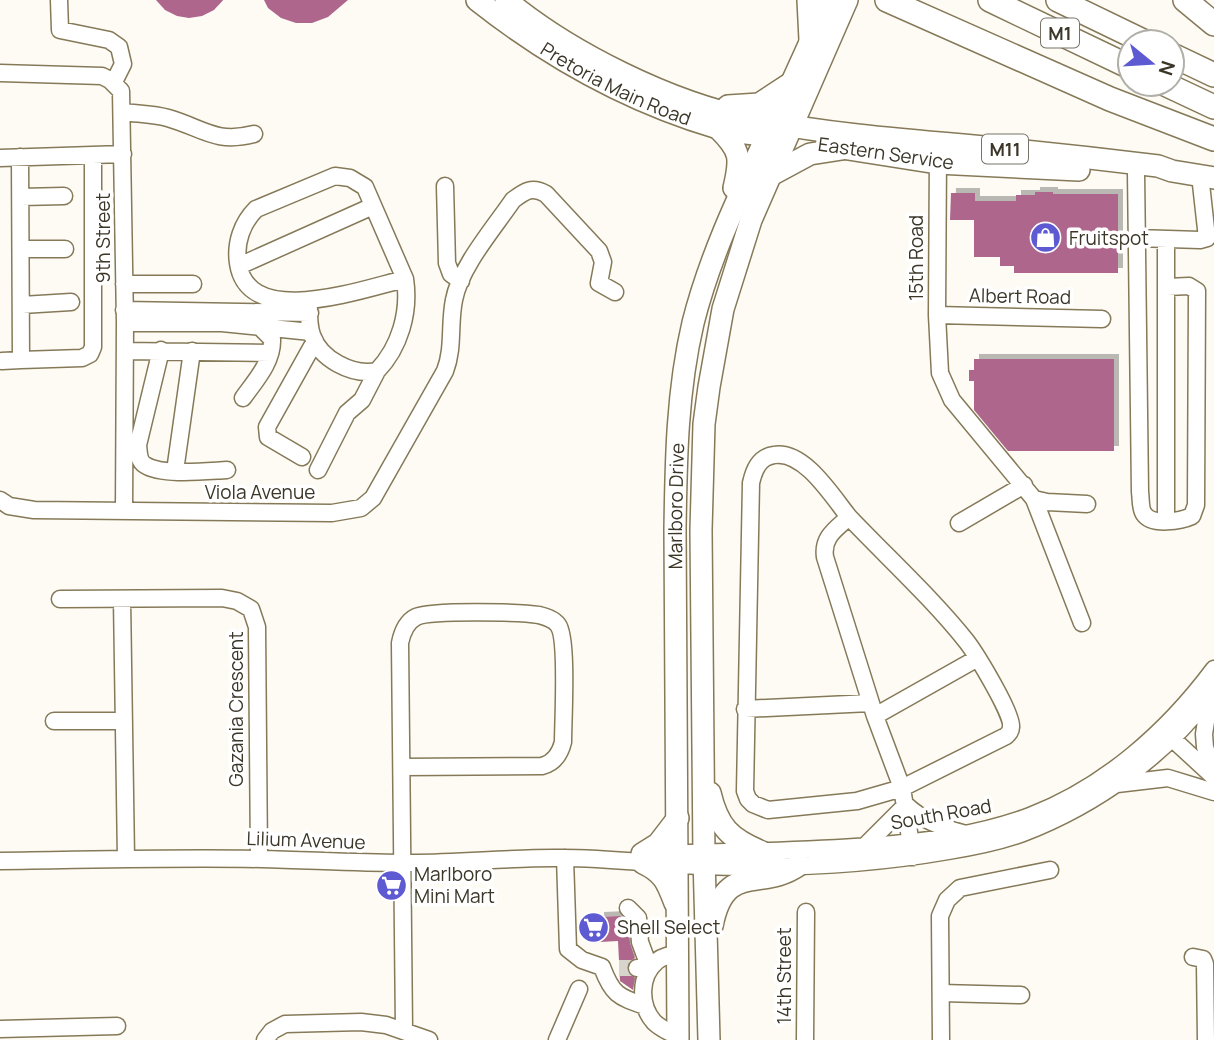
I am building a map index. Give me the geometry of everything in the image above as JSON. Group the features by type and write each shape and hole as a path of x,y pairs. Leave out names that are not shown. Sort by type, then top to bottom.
{"highway":[{"path":"809,0 811,40"},
{"path":"887,0 1110,99 1214,138"},
{"name":"M1","path":"990,0 1116,60"},
{"name":"M1","path":"1058,0 1116,28"},
{"path":"1185,0 1214,24"},
{"path":"1186,62 1214,75"},
{"path":"1186,94 1214,107"}],"main road":[{"name":"Pretoria Main Road","path":"477,0 531,40 601,81 644,101 719,129 781,130"},
{"name":"Pretoria Main Road","path":"506,0 523,14 591,56 657,89 781,130"},
{"name":"Marlboro Drive","path":"709,1040 704,860 701,530 706,412 723,309 751,220 771,175 781,130 811,40 829,0"},
{"name":"Marlboro Drive","path":"797,88 847,0"},
{"path":"709,108 759,104 797,88 818,119 839,141 802,157 771,175"},
{"path":"719,129 734,144 739,159 727,221"},
{"name":"Marlboro Drive","path":"678,1038 675,529 679,416 693,323 709,269 727,221 781,130"},
{"name":"Eastern Service","path":"781,130 839,141 938,153 1136,172 1172,171"},
{"name":"Eastern Service","path":"938,153 1158,166 1207,176"},
{"path":"704,763 714,810 722,825 738,842 762,852"},
{"path":"678,818 643,858 660,873 668,885 678,911"},
{"path":"707,958 715,913 722,896 741,881 784,873 799,865"}],"street":[{"path":"0,74 93,75 114,82 123,64 119,47 108,40 60,30 59,0"},
{"name":"9th Street","path":"114,82 121,91 123,112 124,512"},
{"path":"123,112 168,118 219,137 236,139 254,134"},
{"name":"15th Road","path":"938,153 937,315 940,373 952,400 1029,492"},
{"path":"0,158 123,154"},
{"path":"2,361 82,358 90,354 93,347 93,155"},
{"path":"20,157 22,360"},
{"path":"1136,172 1142,512 1147,517 1182,520 1192,516 1196,505 1197,291 1189,286 1167,286"},
{"path":"309,307 266,297 249,285 239,266 239,239 256,209 335,176 350,178 365,187 405,279 408,295 405,321 383,365 362,400 347,413 318,470"},
{"path":"1136,238 1205,240 1207,176"},
{"path":"445,186 447,263 451,274 461,281 513,200 524,191 538,190 546,194 601,255 603,262 599,283 615,292"},
{"path":"21,197 64,196"},
{"path":"239,266 373,206"},
{"path":"1166,239 1166,520"},
{"path":"22,249 65,249"},
{"path":"124,317 309,307 405,279"},
{"name":"Viola Avenue","path":"0,500 9,506 24,509 124,512 332,513 361,508 373,498 446,371 450,356 454,299 461,281"},
{"path":"124,284 193,284"},
{"path":"22,305 71,302"},
{"path":"309,307 313,337 328,356 346,368 369,373 377,371"},
{"name":"Albert Road","path":"937,315 1102,319"},
{"path":"124,317 259,326 313,337"},
{"path":"243,398 269,359 272,339 259,326"},
{"path":"302,457 268,437 267,427 313,337"},
{"path":"161,350 138,445 140,459 146,466 175,471 227,470"},
{"path":"125,351 270,353"},
{"path":"175,471 192,351"},
{"path":"785,454 793,456 809,469 849,517 959,633 976,659 1006,709 1012,725 1006,736 902,788 857,801 777,810 758,808 748,799 745,791 751,483 757,466 768,456 785,454"},
{"path":"1029,492 1048,502 1087,504"},
{"path":"959,523 1029,492"},
{"path":"1029,492 1082,622"},
{"path":"849,517 829,535 824,550 873,709 902,788 912,850"},
{"name":"Gazania Crescent","path":"60,598 222,598 245,604 254,614 257,627 259,859"},
{"path":"122,598 126,859"},
{"path":"402,768 542,766 552,761 561,750 563,742 563,641 558,625 550,618 533,614 424,614 409,622 404,629 400,643 404,1030"},
{"path":"745,709 873,709 976,659"},
{"name":"South Road","path":"704,860 799,865 912,850 1032,815 1069,797 1167,734 1214,669"},
{"path":"1212,693 1204,734 1205,747 1214,775"},
{"name":"South Road","path":"704,860 762,852 865,846 912,850 961,849 1021,834 1060,817 1113,785 1212,693"},
{"path":"54,721 124,721"},
{"path":"1167,734 1214,775"},
{"path":"1113,785 1168,778 1214,792"},
{"path":"906,805 938,826 968,835"},
{"path":"865,846 906,805"},
{"path":"565,858 568,949 582,960 602,967 620,968"},
{"name":"Lilium Avenue","path":"0,862 126,859 403,863 565,858 704,860"},
{"path":"941,1040 940,916 947,900 960,888 1051,870"},
{"path":"628,908 637,914 644,968 645,1006 655,1022 678,1038"},
{"name":"14th Street","path":"805,1040 806,912"},
{"path":"644,968 664,957 678,954"},
{"path":"1193,957 1199,956 1206,964 1206,1040"},
{"path":"602,967 608,983 617,995 645,1006"},
{"path":"557,1040 579,989"},
{"path":"941,993 1021,995"},
{"path":"265,1040 278,1027 297,1023 361,1022 404,1030 429,1040"},
{"path":"0,1029 117,1026"}],"building":[{"path":"156,0 223,0 214,10 189,18 165,10"},
{"path":"264,0 348,0 328,17 312,23 296,23 281,18 268,8"},
{"name":"Fruitspot","path":"1035,192 1118,194 1118,273 1014,273 1014,266 1000,266 1000,257 974,257 974,220 950,220 951,193 975,193 975,201 1016,201 1016,195 1035,195"},
{"path":"974,359 1114,359 1114,451 1008,451 974,410 974,381 969,381 969,370 974,370"},
{"path":"621,916 628,923 635,958 629,962 627,968 628,973 635,978 633,990 620,981 618,941 600,942 599,917"}],"tunnel":[{"path":"619,968 637,968"}],"place":[{"name":"Fruitspot","path":"1046,238"},
{"name":"Marlboro Mini Mart","path":"391,885"},
{"name":"Shell Select","path":"594,927"}]}
